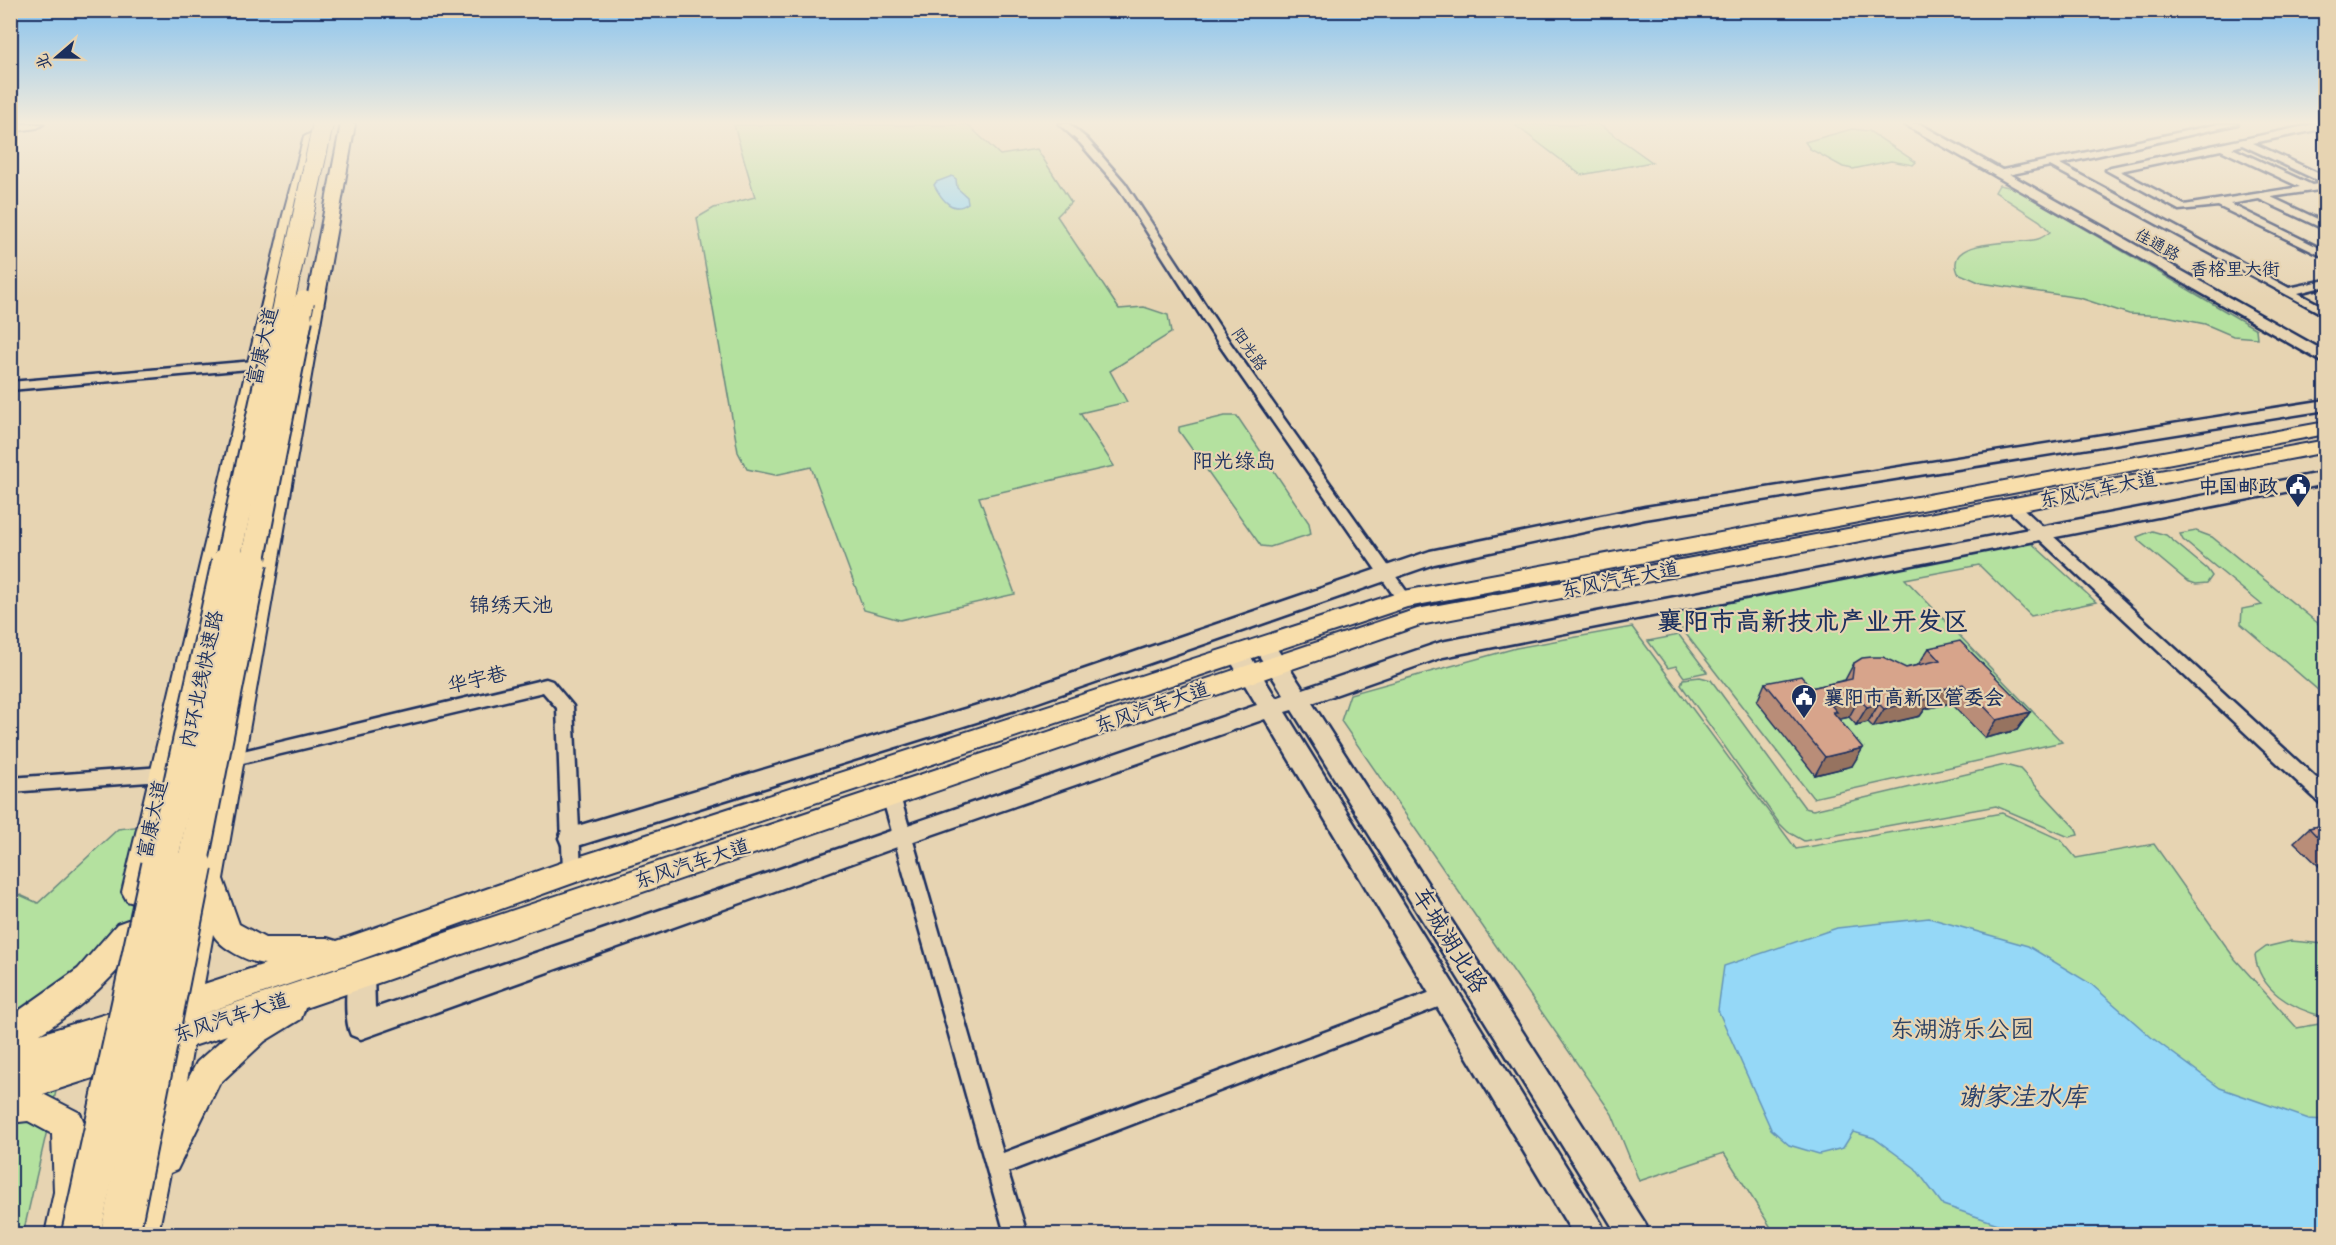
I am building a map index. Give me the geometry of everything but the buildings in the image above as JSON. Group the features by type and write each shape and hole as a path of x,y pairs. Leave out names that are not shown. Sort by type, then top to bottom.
{"highway":[{"name":"内环北线快速路","path":"81,1234 310,182"},
{"name":"内环北线快速路","path":"120,1234 327,182"}],"main road":[{"name":"富康大道","path":"62,1234 162,774 300,182"},
{"path":"141,1234 184,1019 338,182"},
{"name":"东风汽车大道","path":"1271,655 1404,599 2325,428"},
{"name":"东风汽车大道","path":"348,969 572,871 1271,655 1417,617 2325,446"},
{"name":"东风汽车大道","path":"10,1058 107,1029 184,1019 891,796 1244,664"},
{"path":"209,881 227,932 261,951 348,969"},
{"path":"10,1035 39,1017 89,978 128,933"},
{"path":"150,1187 208,1073 254,1030 348,969"},
{"name":"东风汽车大道","path":"10,1089 100,1061 184,1019"},
{"path":"10,1107 30,1105 68,1125 71,1192"}],"street":[{"name":"阳光路","path":"1117,182 1202,309 1404,599"},
{"name":"佳通路","path":"2012,182 2325,359"},
{"path":"2087,182 2325,313"},
{"path":"2134,182 2183,208 2325,186"},
{"path":"2298,182 2325,195"},
{"path":"2260,196 2325,227"},
{"path":"2219,202 2325,255"},
{"path":"2287,292 2325,283"},
{"path":"12,388 257,366 307,357"},
{"path":"571,838 1007,704 1430,558 1645,513 2325,405"},
{"path":"348,969 361,1026 902,835 1441,650 2325,478"},
{"path":"2011,506 2325,798"},
{"name":"车城湖北路","path":"1271,655 1634,1234"},
{"name":"车城湖北路","path":"1244,664 1590,1234"},
{"name":"华宇巷","path":"230,760 546,686 565,706 572,871"},
{"path":"10,785 162,774"},
{"path":"891,796 1016,1234"},
{"path":"996,1166 1447,995"}],"green space":[{"path":"751,182 1058,182 1071,202 1057,216 1119,309 1144,307 1168,315 1171,333 1110,371 1127,402 1080,413 1114,466 979,497 1015,594 900,620 864,610 811,467 775,475 747,469 738,452 697,218 714,208 755,197"},
{"path":"1999,185 2014,188 2256,329 2257,338 2233,336 2205,324 2166,316 2129,314 2080,298 1981,283 1958,273 1956,261 1961,253 1972,248 1986,244 2029,241 2050,232 2040,221 1995,192"},
{"path":"1225,416 1237,416 1309,523 1311,534 1270,547 1261,546 1179,431 1179,427"},
{"path":"2152,531 2166,535 2207,569 2212,576 2207,583 2196,584 2187,581 2139,541 2137,537"},
{"path":"2196,531 2212,537 2325,629 2325,696 2241,624 2242,609 2262,605 2183,540 2180,534"},
{"path":"2025,537 2096,602 2031,616 1979,565 1905,579 2062,742 1813,798 1665,607"},
{"name":"东湖游乐公园","path":"1632,627 1796,849 2002,813 2061,840 2076,858 2154,844 2235,959 2297,1028 2325,1023 2325,1234 1775,1234 1724,1153 1639,1181 1612,1114 1341,721 1350,694 1516,648"},
{"path":"1679,635 1707,672 1684,677 1676,666 1668,668 1648,641"},
{"path":"1700,677 1711,680 1805,808 1813,810 2005,765 2020,769 2076,829 2078,835 2069,837 1996,806 1804,841 1788,832 1779,823 1681,685 1683,679"},
{"path":"151,825 130,920 83,975 11,1024 11,891 38,903 118,829"},
{"path":"2291,941 2325,944 2325,1017 2301,1009 2280,996 2270,988 2258,968 2255,955 2266,947"},
{"path":"60,1074 23,1234 11,1234 11,1088"}],"water":[{"path":"936,182 956,182 957,188 967,197 968,203 957,207 952,206 940,195 934,185"},
{"name":"谢家洼水库","path":"1929,918 2028,946 2091,984 2151,1037 2220,1088 2309,1119 2325,1120 2325,1234 2027,1234 1943,1205 1915,1168 1874,1138 1853,1132 1843,1148 1819,1154 1789,1145 1771,1129 1718,1010 1724,966 1837,928"}],"place":[{"name":"中国邮政","path":"2298,509"},
{"name":"襄阳市高新区管委会","path":"1804,720"}],"district":[{"name":"香格里大街","path":"2235,269"},
{"name":"阳光绿岛","path":"1234,461"},
{"name":"锦绣天池","path":"511,605"},
{"name":"襄阳市高新技术产业开发区","path":"1813,621"}]}
